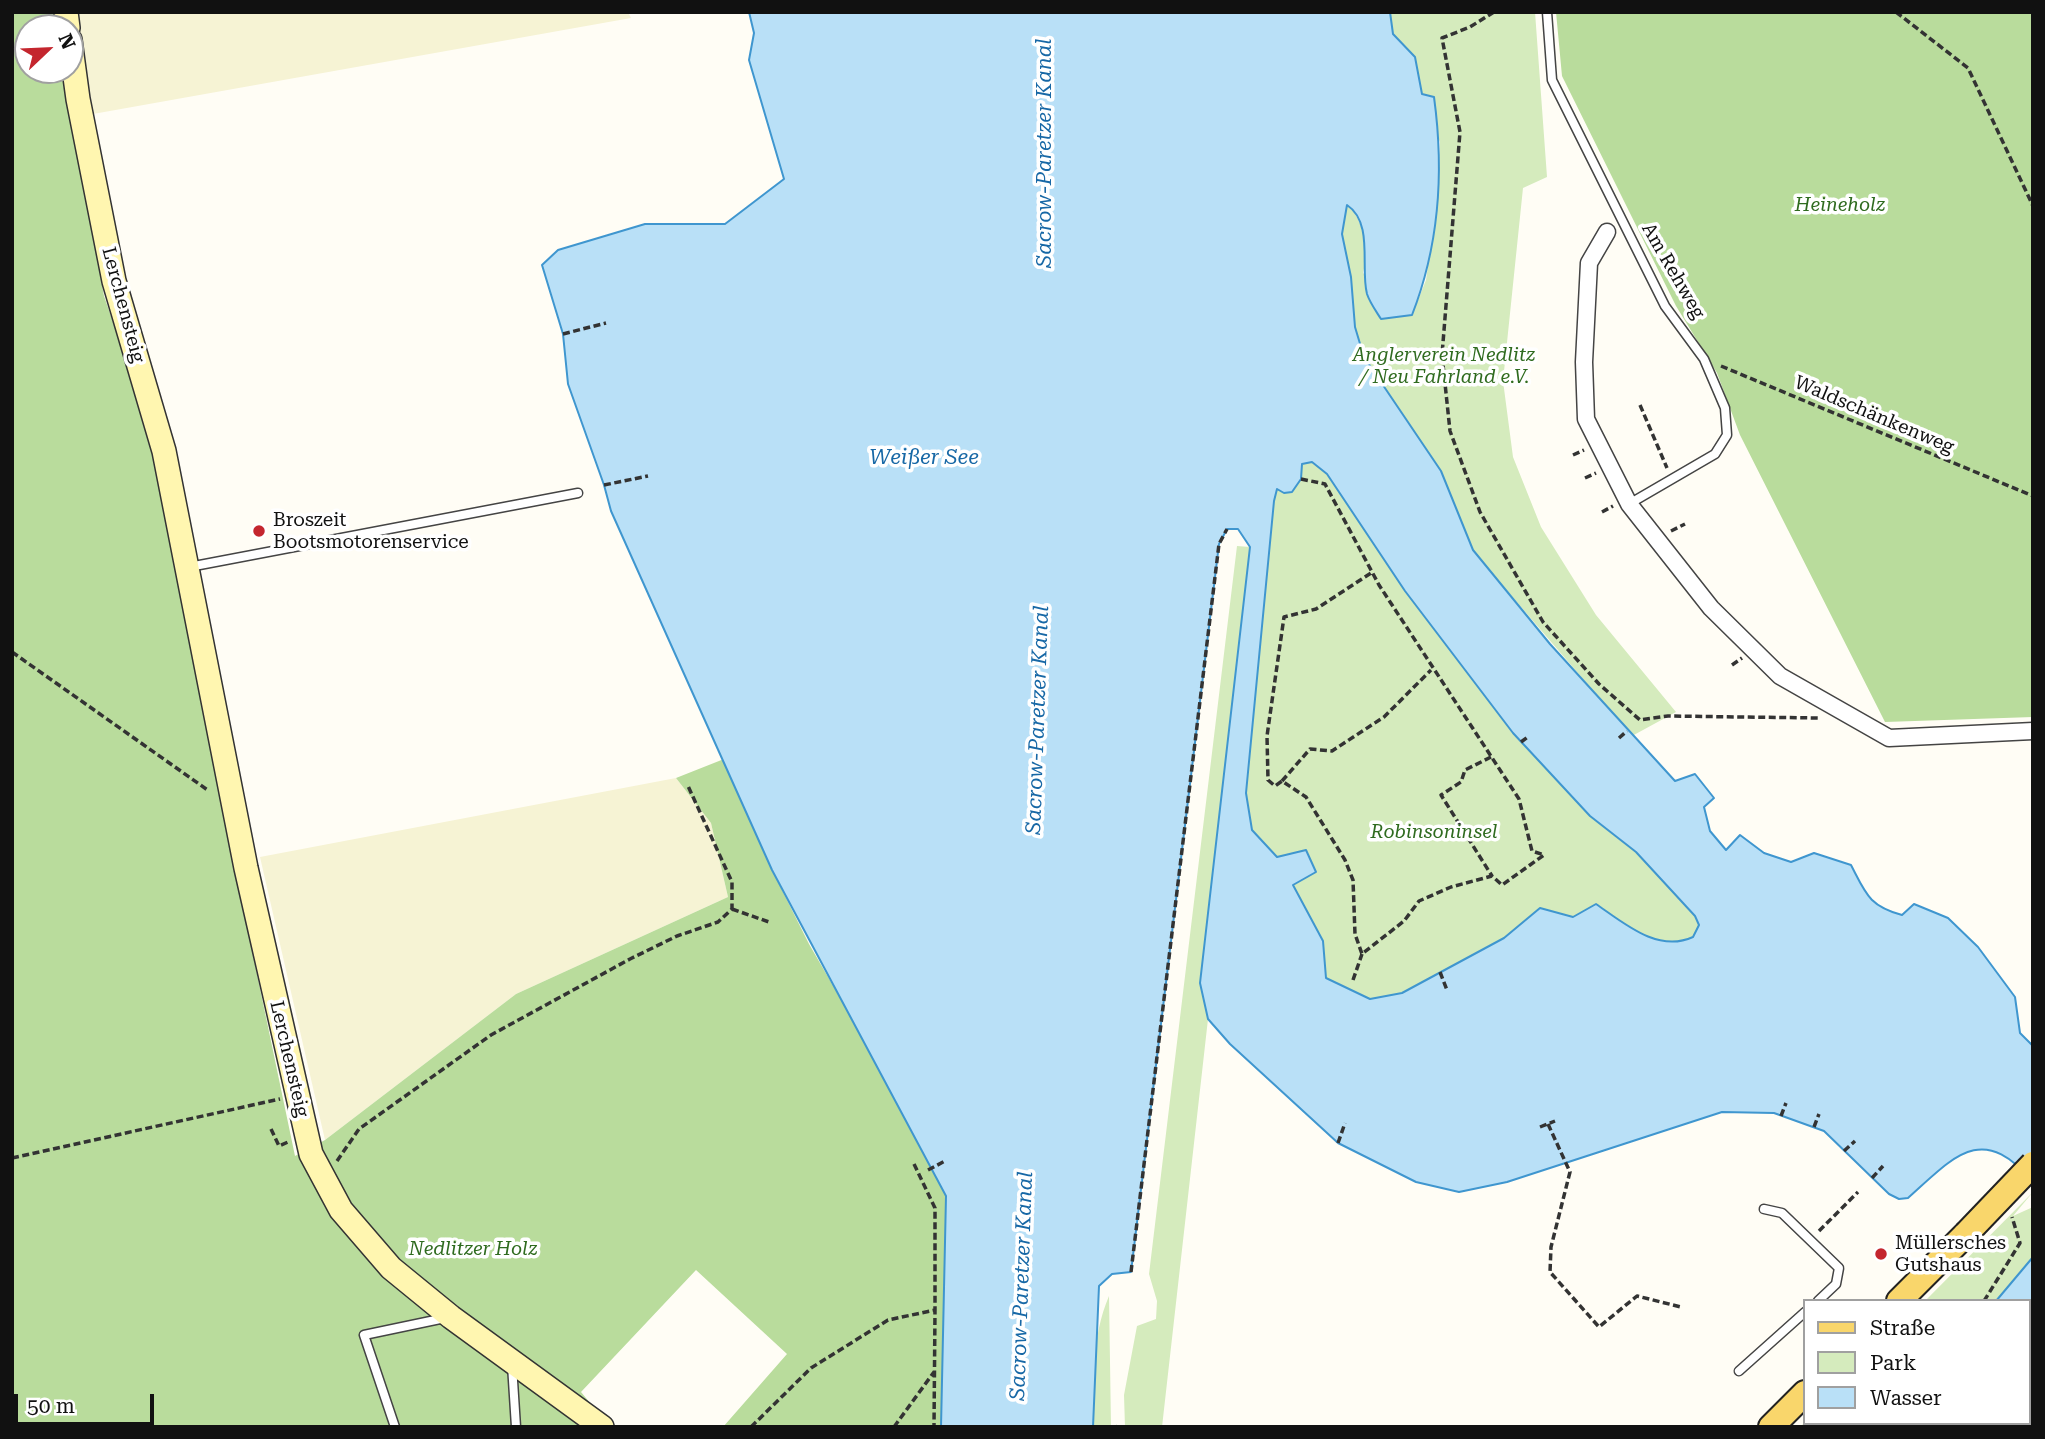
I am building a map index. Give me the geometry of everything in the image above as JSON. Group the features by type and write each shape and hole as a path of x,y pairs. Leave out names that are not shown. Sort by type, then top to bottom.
{"main road":[{"path":"1901,1299 2033,1164"},
{"path":"1771,1427 1804,1394"}],"street":[{"name":"Lerchensteig","path":"76,84 114,281 164,451 189,567 234,808 311,1154 341,1210 391,1268 451,1317 602,1427"},
{"path":"1607,232 1589,263 1584,362 1586,419 1629,504 1711,608 1780,676 1889,738 2033,731"}],"lane":[{"name":"Am Rehweg","path":"1547,12 1552,80 1665,306 1704,359 1725,408 1727,435 1715,454 1671,477 1629,504"},
{"path":"189,567 578,493"},
{"path":"1764,1209 1782,1213 1839,1268 1836,1284 1820,1299"},
{"path":"1739,1371 1804,1313"},
{"path":"395,1427 364,1335 451,1317"},
{"path":"512,1359 516,1427"}],"path":[{"path":"1494,12 1470,27 1442,38 1460,132 1442,355 1450,431 1480,512 1543,622 1599,684 1640,720 1668,716 1855,718"},
{"path":"1896,12 1968,68 2033,206"},
{"path":"563,334 606,323"},
{"name":"Waldschänkenweg","path":"1704,359 2033,496"},
{"path":"1640,405 1671,477"},
{"path":"604,485 648,476"},
{"path":"1301,479 1325,484 1371,573 1432,670 1491,757 1519,799 1532,851 1544,855 1502,885 1492,876 1441,795 1461,782 1465,770 1491,757"},
{"path":"1132,1272 1219,544 1227,529"},
{"path":"1371,573 1316,609 1284,617 1267,736 1268,780 1275,786 1310,750 1332,751 1384,717 1432,670"},
{"path":"12,652 234,808"},
{"path":"1619,738 1627,731"},
{"path":"1521,742 1529,736"},
{"path":"1282,781 1306,797 1345,860 1353,880 1355,934 1362,954"},
{"path":"339,1157 359,1129 491,1035 641,953 677,936 718,922 732,909 732,882 688,786"},
{"path":"1353,980 1362,954 1404,921 1419,901 1451,887 1492,876"},
{"path":"732,909 769,922"},
{"path":"1440,972 1447,990"},
{"path":"12,1158 298,1096"},
{"path":"1782,1116 1786,1102"},
{"path":"1814,1128 1819,1114"},
{"path":"1540,1127 1555,1121"},
{"path":"1338,1143 1346,1123"},
{"path":"1548,1124 1570,1172 1548,1262 1555,1282 1599,1326 1637,1296 1681,1307"},
{"path":"1844,1151 1855,1141"},
{"path":"928,1170 945,1161"},
{"path":"915,1164 935,1208 934,1427"},
{"path":"1872,1178 1883,1166"},
{"path":"1811,1240 1858,1192"},
{"path":"1985,1299 2020,1243 2012,1217"},
{"path":"751,1427 811,1367 888,1320 935,1310"},
{"path":"894,1427 934,1373"}],"shaded area":[{"path":"628,12 631,18 93,114 84,57 84,14 77,14"},
{"path":"676,778 711,823 728,897 516,994 325,1140 260,857"}],"green space":[{"name":"Nedlitzer Holz","path":"12,12 55,12 14,14 14,84 66,84 104,296 132,377 167,503 235,869 295,1156 325,1140 516,994 728,897 711,823 676,778 724,759 772,870 809,944 865,1041 946,1196 941,1427 723,1427 787,1354 696,1270 581,1392 610,1427 12,1427"},
{"name":"Anglerverein Nedlitz / Neu Fahrland e.V.","path":"1390,12 1535,12 1547,177 1523,188 1503,381 1513,457 1541,527 1596,615 1676,712 1632,736 1472,550 1441,471 1364,357 1355,327 1351,277 1342,234 1347,205 1358,218 1364,236 1363,273 1412,315 1426,280 1438,194 1440,142 1422,95 1415,57 1393,34"},
{"name":"Heineholz","path":"1556,12 2033,12 2033,717 1885,722 1740,435 1717,373 1676,306 1562,76"},
{"name":"Robinsoninsel","path":"1312,462 1327,474 1405,591 1513,733 1590,816 1636,852 1695,916 1699,925 1694,938 1681,942 1655,939 1631,928 1597,904 1573,917 1540,908 1504,938 1402,993 1370,999 1326,978 1323,941 1277,857 1252,830 1246,793 1274,501 1278,488 1284,493 1292,492 1302,464"},
{"path":"1237,546 1250,547 1200,982 1208,1019 1162,1427 1125,1427 1124,1395 1137,1326 1156,1319 1157,1301 1149,1274"},
{"path":"2033,1192 2013,1216 2033,1207 2033,1257 1998,1299 1927,1299"},
{"path":"1109,1296 1111,1427 1093,1427 1096,1344"},
{"path":"1804,1423 1954,1425 1952,1427 1800,1427"}],"water":[{"name":"Weißer See","path":"749,12 1390,12 1393,34 1415,57 1422,94 1434,97 1439,152 1437,208 1428,262 1412,315 1381,319 1367,294 1361,223 1347,205 1342,234 1351,277 1355,327 1364,357 1441,471 1473,550 1550,644 1675,781 1695,774 1714,798 1704,807 1710,831 1726,850 1740,835 1764,853 1791,862 1814,853 1851,865 1875,903 1902,915 1914,904 1948,918 1978,947 2015,997 2020,1033 2033,1046 2033,1182 2015,1163 1998,1153 1983,1149 1954,1159 1908,1198 1899,1199 1889,1194 1824,1131 1774,1113 1722,1112 1507,1182 1459,1192 1416,1182 1338,1143 1230,1044 1208,1019 1200,983 1250,547 1238,529 1227,529 1219,544 1131,1272 1112,1274 1099,1286 1093,1427 941,1427 946,1196 772,870 611,511 568,384 563,334 542,265 558,250 645,224 725,224 784,179 749,60 754,33","holes":["1312,462 1327,474 1405,591 1513,733 1590,816 1636,852 1695,916 1699,925 1693,937 1680,941 1655,939 1630,927 1596,904 1573,917 1540,908 1504,938 1402,993 1370,999 1326,978 1323,941 1293,885 1316,872 1306,850 1277,857 1252,830 1246,793 1277,489 1284,493 1292,492 1301,479 1302,464"]},
{"path":"2033,1257 2033,1427 1952,1427 2031,1425 2031,1299 1998,1299"}],"place":[{"name":"Broszeit Bootsmotorenservice","path":"259,531"},
{"name":"Müllersches Gutshaus","path":"1881,1254"}],"water label":[{"name":"Sacrow-Paretzer Kanal","path":"1045,153"},
{"name":"Sacrow-Paretzer Kanal","path":"1038,720"},
{"name":"Sacrow-Paretzer Kanal","path":"1022,1286"}]}
